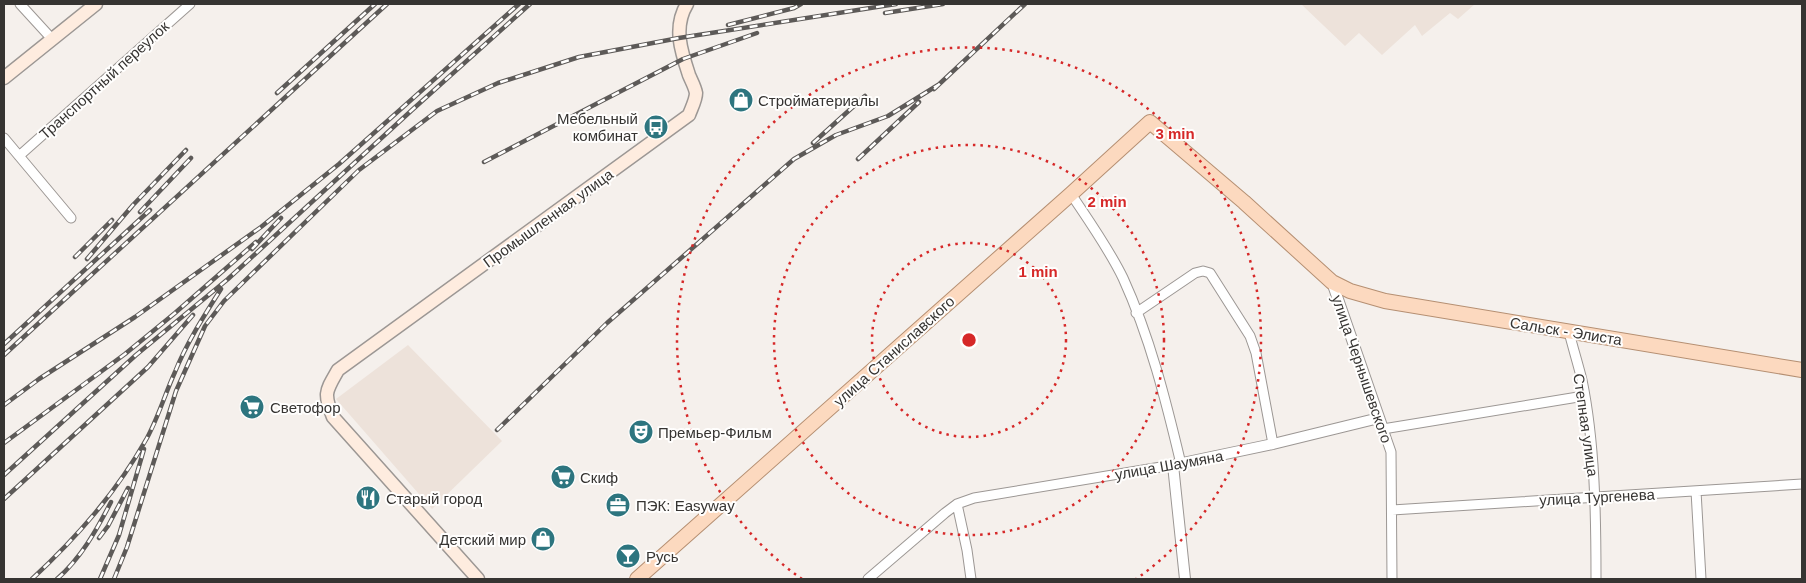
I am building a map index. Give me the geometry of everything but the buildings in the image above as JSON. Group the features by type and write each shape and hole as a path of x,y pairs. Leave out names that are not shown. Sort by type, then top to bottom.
{"main road":[{"path":"4,78 96,4"},
{"name":"Промышленная улица","path":"478,579 332,417 326,400 328,388 338,370 689,116 696,94 679,38 682,12 687,4"},
{"name":"улица Станиславского","path":"637,579 1150,122"},
{"name":"улица Чернышевского","path":"1150,122 1244,202 1332,282"},
{"name":"Сальск - Элиста","path":"1332,282 1350,290 1384,300 1802,370"}],"street":[{"path":"20,4 52,39"},
{"name":"Транспортный переулок","path":"19,156 190,4"},
{"path":"4,138 71,218"},
{"path":"1071,194 1102,241 1123,278 1157,366 1177,464 1185,579"},
{"path":"1136,313 1195,273 1203,271 1210,273 1250,336 1256,353 1274,444"},
{"name":"улица Чернышевского","path":"1332,282 1391,452 1392,579"},
{"name":"Степная улица","path":"1569,332 1582,380 1584,396 1594,497 1596,579"},
{"path":"1383,429 1584,396"},
{"name":"улица Шаумяна","path":"957,504 974,498 1177,464 1274,444 1378,418"},
{"name":"улица Тургенева","path":"1392,510 1802,484"},
{"path":"1696,491 1701,579"},
{"path":"868,579 945,512 957,504 971,579"}],"shaded area":[{"path":"1301,4 1475,4 1458,19 1450,13 1422,36 1415,25 1382,55 1359,33 1345,46"},
{"path":"408,345 502,441 432,509 336,399"}],"railway":[{"path":"277,93 375,4"},
{"path":"4,355 387,4"},
{"path":"4,405 39,379 135,317 261,227 339,164 519,4"},
{"path":"4,475 136,355 228,279 530,4"},
{"path":"728,25 794,8 801,4"},
{"path":"114,579 127,547 176,391 205,326 224,301 359,170 437,111 498,83 579,57 679,38 896,4"},
{"path":"885,13 943,4"},
{"path":"934,89 1025,4"},
{"path":"484,162 683,59 757,33"},
{"path":"497,430 607,323 794,159 836,135 888,116 938,85"},
{"path":"813,143 865,96"},
{"path":"858,159 919,102"},
{"path":"87,259 133,205 186,150"},
{"path":"140,212 191,158"},
{"path":"4,344 150,210"},
{"path":"252,249 281,218"},
{"path":"75,257 112,220"},
{"path":"4,443 125,354 256,242"},
{"path":"32,579 65,547 95,513 135,458 151,430 185,350 221,289"},
{"path":"4,499 148,367 193,315"},
{"path":"100,579 119,535 144,449"},
{"path":"99,538 108,526 128,488"},
{"path":"57,579 81,553 94,534 111,502"}],"place":[{"name":"Стройматериалы","path":"741,100"},
{"name":"Мебельный комбинат","path":"656,127"},
{"name":"Светофор","path":"252,407"},
{"name":"Премьер-Фильм","path":"641,432"},
{"name":"Скиф","path":"563,477"},
{"name":"Старый город","path":"368,498"},
{"name":"ПЭК: Easyway","path":"618,505"},
{"name":"Детский мир","path":"543,539"},
{"name":"Русь","path":"628,556"}]}
